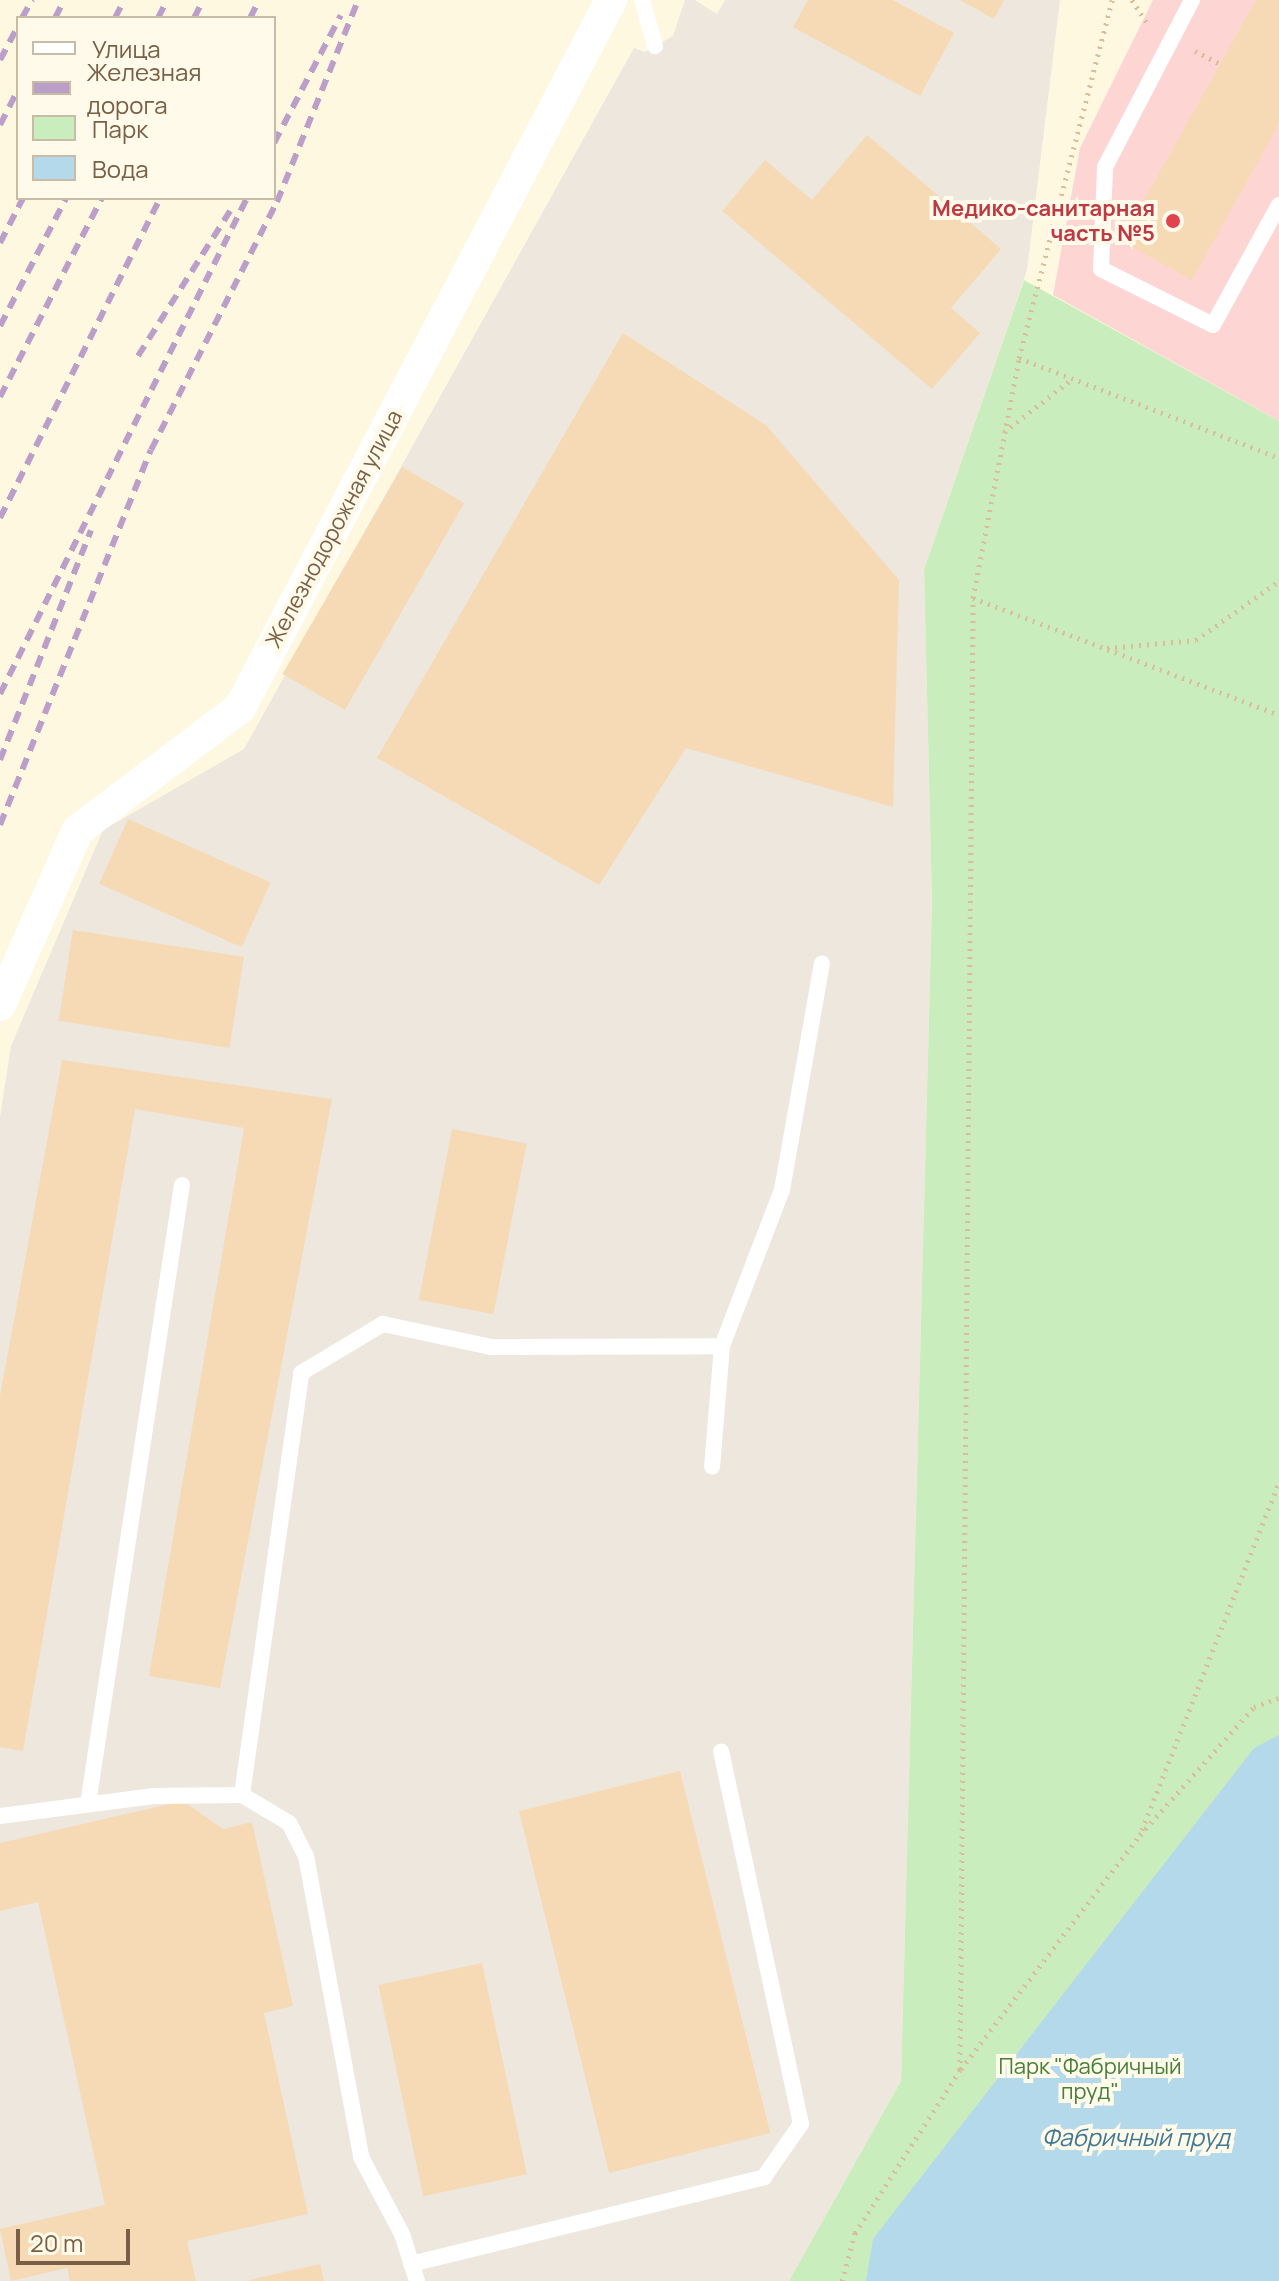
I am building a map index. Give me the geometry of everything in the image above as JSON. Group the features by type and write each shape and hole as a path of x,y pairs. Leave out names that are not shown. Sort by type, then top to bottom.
{"street":[{"name":"Железнодорожная улица","path":"0,1005 78,830 240,708 611,0"}],"lane":[{"path":"642,0 655,46"},
{"path":"1192,0 1105,167 1101,269 1213,325 1279,205"},
{"path":"712,1467 722,1346 782,1190 822,963"},
{"path":"88,1804 182,1185"},
{"path":"242,1795 301,1373 383,1324 491,1347 722,1346"},
{"path":"411,2264 764,2177 801,2124 721,1752"},
{"path":"0,1816 154,1796 242,1795 289,1823 306,1856 361,2157 402,2234 417,2281"}],"path":[{"path":"960,2070 973,598 1019,358 1112,0"},
{"path":"1132,0 1142,22"},
{"path":"1019,358 1279,458"},
{"path":"1004,432 1072,378"},
{"path":"1105,648 1196,640 1279,581"},
{"path":"973,598 1279,715"},
{"path":"1140,1835 1279,1483"},
{"path":"842,2281 855,2233 960,2070 1140,1835 1254,1707 1279,1698"}],"shaded area":[{"path":"685,0 695,0 717,14 725,0 1060,0 1027,270 924,570 932,903 901,2081 789,2281 0,2281 0,1117 11,1046 103,830 244,749 634,48 645,52 673,36"},
{"name":"Медико-санитарная часть №5","path":"1153,0 1279,0 1279,421 1053,295 1080,148"}],"green space":[{"name":"Парк \"Фабричный пруд\"","path":"1024,280 1279,421 1279,2281 789,2281 901,2081 932,903 924,570"}],"water":[{"name":"Фабричный пруд","path":"1279,1735 1279,2281 866,2281 873,2239 1254,1748"}],"building":[{"path":"808,0 893,0 954,33 920,96 793,27"},
{"path":"960,0 1004,0 994,19"},
{"path":"1256,0 1279,0 1279,124 1192,280 1121,241"},
{"path":"867,135 1001,249 951,308 980,333 932,389 722,211 765,160 812,200"},
{"path":"623,333 766,425 899,580 893,807 686,748 599,885 377,758"},
{"path":"402,467 464,503 345,710 283,674"},
{"path":"128,819 271,882 242,947 99,884"},
{"path":"73,930 244,957 229,1048 59,1021"},
{"path":"62,1060 332,1099 220,1688 149,1676 244,1128 135,1109 23,1751 0,1747 0,1396"},
{"path":"452,1129 527,1144 493,1314 419,1300"},
{"path":"680,1771 770,2133 609,2173 519,1811"},
{"path":"183,1801 223,1829 252,1822 293,2006 264,2013 308,2214 187,2241 196,2281 70,2281 67,2268 11,2281 0,2229 105,2205 38,1902 0,1911 0,1843"},
{"path":"482,1963 527,2174 423,2196 378,1985"},
{"path":"320,2264 324,2281 249,2281 249,2280"}],"railway":[{"path":"23,16 32,0"},
{"path":"56,16 64,0"},
{"path":"116,16 124,0"},
{"path":"159,16 167,0"},
{"path":"195,16 203,0"},
{"path":"251,16 259,0"},
{"path":"0,825 151,450 277,202 358,0"},
{"path":"276,139 341,15"},
{"path":"0,60 16,30"},
{"path":"0,125 16,94"},
{"path":"0,243 22,200"},
{"path":"0,326 65,200"},
{"path":"0,397 101,200"},
{"path":"0,518 159,200"},
{"path":"0,694 246,200"},
{"path":"138,356 230,211"},
{"path":"0,760 91,530"}],"place":[{"name":"Медико-санитарная часть №5","path":"1173,221"}]}
